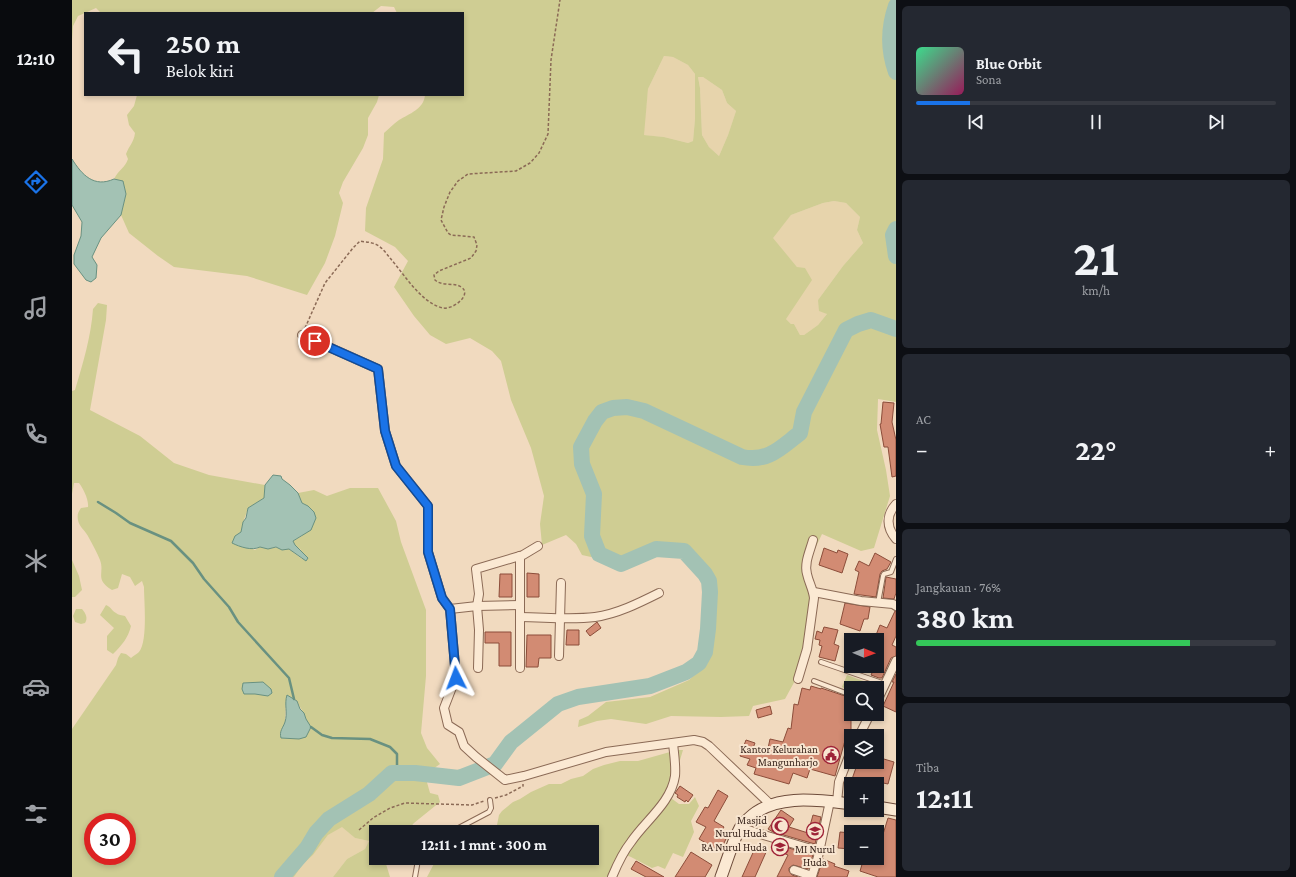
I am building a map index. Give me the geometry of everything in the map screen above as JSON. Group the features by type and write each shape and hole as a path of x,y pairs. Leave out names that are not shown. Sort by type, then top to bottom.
{"main road":[{"path":"721,877 740,827 753,814 770,804 788,801 844,803"},
{"path":"884,808 896,810"}],"street":[{"path":"302,335 378,369 385,431 396,466 428,506 428,552 442,598 450,609 456,678 444,708 448,724 459,732 464,746 505,780 524,776 606,752 694,740 703,742 770,804"},
{"path":"896,504 891,509 888,516 890,530 896,539"},
{"path":"798,679 807,649 814,598 814,592 806,573 807,561 813,540"},
{"path":"478,668 479,630 477,606 479,594 476,569 520,556 538,546"},
{"path":"520,556 520,668"},
{"path":"559,656 561,583"},
{"path":"520,617 596,617 636,604 659,592"},
{"path":"814,592 878,603 893,604 896,606"},
{"path":"450,609 477,606 520,605"},
{"path":"884,688 896,661"},
{"path":"612,877 630,842 664,802 668,794 675,777 676,766 673,743"},
{"path":"794,870 812,876 818,851 844,769"},
{"path":"740,827 818,851"}],"lane":[{"path":"878,603 883,576 884,574 891,572 896,559"},
{"path":"821,662 886,684"},
{"path":"814,681 844,692"},
{"path":"464,825 489,812 491,808 490,800"},
{"path":"414,877 417,865"}],"path":[{"path":"302,335 325,283 360,241 376,244 384,250 417,291 428,302 444,308 450,308 459,303 463,298 463,288 459,285 438,283 435,280 434,275 439,271 471,258 476,251 477,244 474,237 457,236 448,233 441,220 444,207 450,192 458,181 468,174 516,171 530,163 539,153 548,134 551,60 560,0"},
{"path":"359,830 373,818 390,808 405,803 472,805 506,795 523,786 524,776"}],"shaded area":[{"path":"72,0 896,0 896,402 878,399 877,430 890,496 874,548 861,551 822,534 804,572 814,604 797,677 785,699 753,706 749,716 671,716 646,724 611,719 597,721 578,727 579,720 588,716 606,702 650,697 689,680 707,664 716,623 715,588 706,567 690,548 670,544 651,546 636,554 619,559 604,552 591,557 582,555 576,544 566,535 542,545 540,524 544,496 531,448 511,400 501,361 492,351 470,338 446,344 430,335 414,316 394,287 408,261 395,247 365,231 366,208 383,159 384,133 419,107 422,104 425,96 464,96 464,12 396,12 394,7 381,6 373,12 100,12 96,8 84,12 78,16 73,26 72,41","holes":["664,56 673,57 688,65 695,74 695,119 693,141 688,143 664,137 644,135 648,89","698,77 703,77 722,90 727,103 736,111 719,156 709,147 702,135 700,88","834,201 846,203 860,217 857,230 863,243 843,266 818,300 819,311 827,314 818,325 804,335 800,335 794,324 791,324 786,319 812,280 805,268 797,267 773,238 791,215 823,203"]},
{"path":"664,56 673,57 688,65 695,74 695,119 693,141 688,143 664,137 643,135 648,89"},
{"path":"698,77 703,77 722,90 727,103 736,111 719,156 709,147 702,135 700,88"},
{"path":"137,96 379,96 368,118 368,135 363,148 343,182 339,193 343,203 335,236 325,263 307,295 247,276 174,267 129,233 121,215 126,194 123,182 114,179 127,162 128,159 126,154 133,141 135,133 129,125 127,115 134,106"},
{"path":"72,159 84,175 95,181 100,182 114,179 123,181 126,194 121,215 101,238 92,257 97,265 96,278 91,282 86,280 74,264 74,255 81,236 82,222 72,205"},
{"path":"834,201 846,203 860,217 857,230 863,243 843,266 818,300 827,314 818,325 804,335 800,335 794,324 791,324 786,319 797,267 772,238 791,215 823,203"},
{"path":"98,303 107,305 106,320 90,410 140,436 174,463 209,475 265,485 264,498 248,508 243,523 242,534 247,547 255,550 260,547 289,549 302,559 301,550 293,541 302,536 308,506 302,503 298,493 314,490 327,496 350,488 378,488 396,521 401,542 426,610 426,676 421,733 427,748 440,764 433,769 423,768 430,793 438,795 440,802 412,825 369,825 369,841 355,838 342,827 328,835 294,877 72,877 72,729 116,665 121,653 126,654 131,658 139,652 142,647 145,630 144,587 142,581 135,586 130,577 122,574 118,588 112,590 103,582 100,560 78,520 78,514 81,508 88,507 88,501 79,483 74,483 72,494 72,391 75,390 90,330 93,309","holes":["243,683 255,683 261,694 245,694","286,700 297,701 306,719 280,734 285,722"]},
{"path":"273,475 281,476 282,479 298,493 302,503 314,512 316,518 311,530 293,541 308,558 306,561 289,549 282,550 276,547 268,549 260,547 250,549 232,543 235,536 241,532 248,508 264,498 265,485"},
{"path":"72,560 79,576 82,590 75,597 72,597"},
{"path":"106,605 117,614 125,616 131,626 124,641 113,654 107,650 107,636 114,628 100,615"},
{"path":"76,609 82,609 85,613 85,623 81,624 75,622 73,616"},
{"path":"847,675 863,681 844,681"},
{"path":"263,682 271,689 272,693 268,696 244,694 242,689 243,683"},
{"path":"287,695 297,701 311,727 306,737 299,739 281,738 281,731 286,719"},
{"path":"677,750 683,750 680,760 672,774 671,798 679,804 689,804 695,797 699,806 691,821 694,832 683,857 673,853 665,869 658,866 652,868 621,853 608,877 427,877 433,865 599,865 599,825 497,825 499,815 513,802 549,784 561,784 571,779 583,776 593,769 604,765 620,761 638,761"},
{"path":"342,826 355,838 369,841 365,849 347,859 333,877 294,877 303,864 313,855 328,835"},
{"path":"369,841 369,865 386,865 390,877 333,877 347,859 365,849"}],"building":[{"path":"883,402 894,403 892,422 896,440 896,476 892,477 888,447 884,447 880,424"},
{"path":"824,548 837,553 838,550 848,554 842,573 819,565"},
{"path":"875,553 891,562 887,569 882,571 880,574 876,597 854,594 859,572 855,570 859,561 869,566"},
{"path":"527,573 539,574 539,597 527,597"},
{"path":"500,574 512,574 512,597 499,597"},
{"path":"886,577 896,579 896,593 894,599 883,598"},
{"path":"845,603 870,607 868,619 864,619 860,631 840,624"},
{"path":"896,611 896,636 892,645 896,647 896,656 891,658 882,678 879,678 871,675 872,673 884,673 884,633 877,633 880,625 887,628"},
{"path":"597,622 601,628 590,636 586,631"},
{"path":"824,627 838,630 834,644 839,646 835,661 819,657 822,646 819,645 820,640 815,639 817,631 822,633"},
{"path":"567,630 579,630 579,645 566,645"},
{"path":"485,632 511,632 511,666 499,666 499,643 485,643"},
{"path":"527,635 551,635 551,658 539,658 538,667 526,667"},
{"path":"896,674 896,712 884,706 894,682 892,682"},
{"path":"811,686 844,696 844,721 851,721 851,729 844,729 844,744 835,776 810,769 807,778 793,773 789,784 754,774 756,768 747,765 750,759 740,756 746,740 755,743 753,748 767,753 770,739 783,742 788,728 791,729 794,704 798,705 802,688 810,690"},
{"path":"770,706 772,714 758,718 756,710"},
{"path":"884,759 894,762 888,784 884,783 884,777 853,777 856,769 884,769"},
{"path":"680,786 693,795 688,802 686,800 685,802 677,797 678,795 675,793"},
{"path":"718,790 728,796 714,821 724,827 719,835 726,839 720,851 699,839 706,827 696,822 705,807 708,808"},
{"path":"781,810 794,819 789,827 808,833 813,815 821,817 815,844 773,832 768,829"},
{"path":"888,818 896,820 896,877 878,877 860,871 862,865 884,865 884,831"},
{"path":"840,832 844,832 844,848 838,848"},
{"path":"775,844 813,855 808,869 793,865 789,868 789,871 792,875 798,877 777,877 788,855 773,849"},
{"path":"756,846 767,850 755,877 742,877"},
{"path":"691,852 712,865 705,877 675,877"},
{"path":"823,859 835,864 834,866 849,871 847,877 817,877"},
{"path":"636,861 664,877 646,877 631,869"}],"waterway":[{"path":"896,6 890,31 890,48 896,72"},
{"path":"896,229 893,235 896,256"},
{"path":"282,877 307,848 316,833 329,819 369,794 392,773 415,773 459,778 495,764 511,742 558,704 578,697 650,686 686,672 699,663 705,652 708,629 710,592 709,581 705,574 684,551 656,549 621,564 599,554 592,536 594,494 582,464 581,447 595,421 602,412 613,408 627,407 644,411 742,457 751,458 767,456 780,449 800,433 804,412 846,330 871,320 896,329"},
{"path":"98,502 130,523 171,541 193,563 204,579 229,607 238,622 289,678 294,699"},
{"path":"311,727 322,735 332,738 370,739 390,747 397,754 397,773"}],"place":[{"name":"Kantor Kelurahan Mangunharjo","path":"831,755"},
{"name":"Masjid Nurul Huda","path":"780,826"},
{"name":"MI Nurul Huda","path":"815,831"},
{"name":"RA Nurul Huda","path":"780,847"}],"route":[{"path":"315,341 378,369 385,431 396,466 428,506 428,552 442,598 450,609 456,678"}]}
